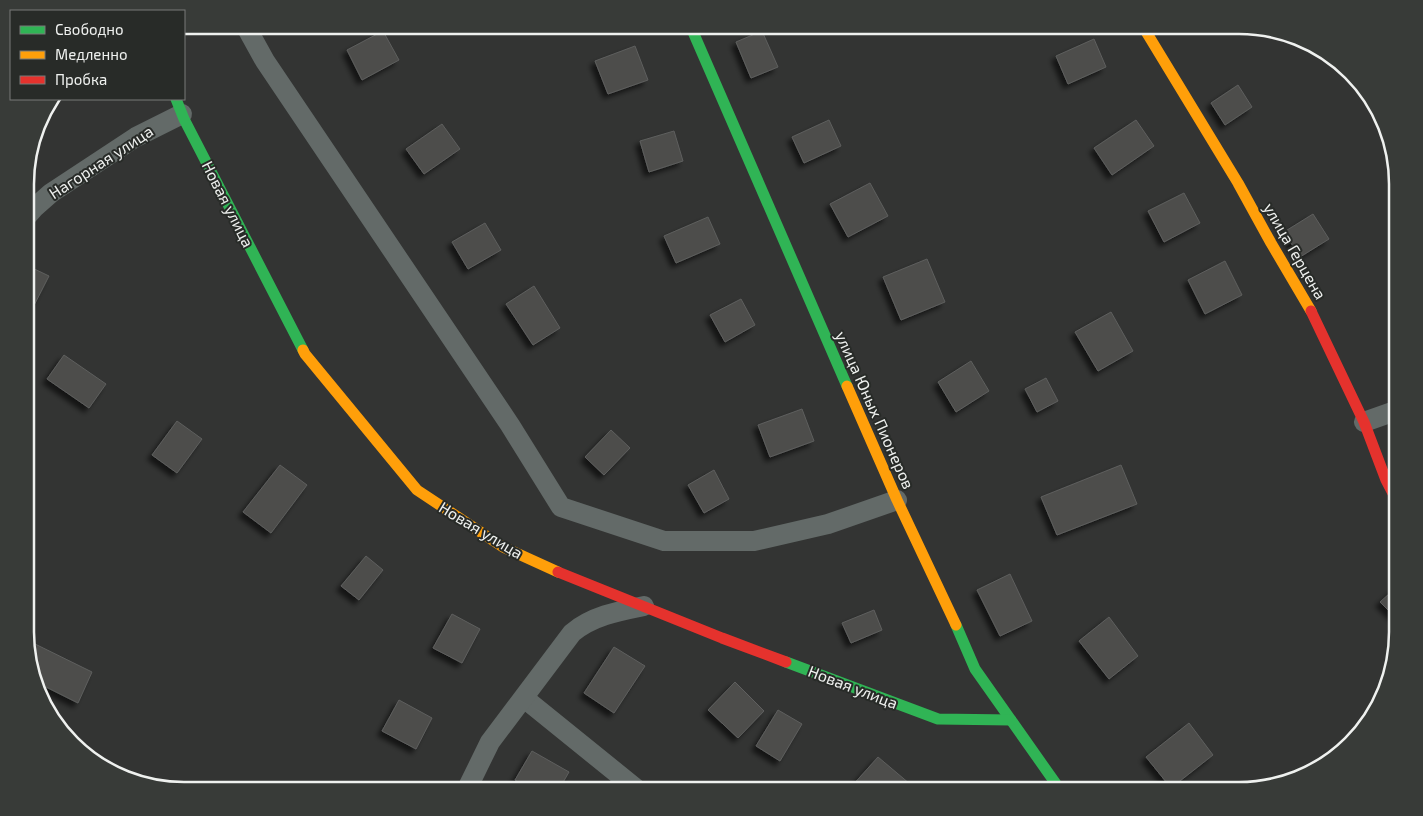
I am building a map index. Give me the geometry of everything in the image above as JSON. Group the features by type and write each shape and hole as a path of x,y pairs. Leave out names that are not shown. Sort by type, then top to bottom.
{"street":[{"path":"250,34 265,60 510,425 561,507 664,541 754,541 828,524 897,500"},
{"name":"улица Юных Пионеров","path":"694,34 897,500 975,669 1055,782"},
{"name":"улица Герцена","path":"1147,34 1238,183 1308,305 1364,422 1389,486"},
{"name":"Нагорная улица","path":"34,208 59,188 179,106"},
{"name":"Новая улица","path":"179,106 305,354 417,490 503,547 551,569 722,638 938,719 1010,720"},
{"path":"1364,422 1389,413"},
{"path":"470,782 490,742 572,633 582,625 620,611 644,606"},
{"path":"524,698 628,782"}],"building":[{"path":"377,34 385,34 399,60 362,80 347,50"},
{"path":"755,34 763,34 778,67 751,78 736,42"},
{"path":"1094,39 1106,67 1068,84 1056,56"},
{"path":"635,46 648,80 608,94 595,61"},
{"path":"1238,85 1252,107 1225,125 1211,103"},
{"path":"829,120 841,146 804,163 792,137"},
{"path":"1136,120 1154,146 1112,175 1094,148"},
{"path":"442,124 460,149 424,174 406,149"},
{"path":"674,131 683,161 649,172 640,141"},
{"path":"870,183 888,216 848,237 830,204"},
{"path":"1184,193 1200,223 1164,242 1148,211"},
{"path":"1313,214 1329,239 1300,257 1284,232"},
{"path":"708,217 720,244 676,263 664,236"},
{"path":"485,223 501,250 468,269 452,242"},
{"path":"927,259 945,302 901,320 883,277"},
{"path":"1225,261 1242,295 1205,314 1188,280"},
{"path":"34,269 49,276 34,305"},
{"path":"534,286 560,328 533,345 506,304"},
{"path":"741,299 755,325 725,342 710,315"},
{"path":"1111,312 1133,351 1098,371 1075,332"},
{"path":"64,355 106,384 89,408 47,379"},
{"path":"971,361 989,391 956,412 938,382"},
{"path":"1046,378 1058,401 1037,412 1025,389"},
{"path":"802,409 814,441 770,457 758,425"},
{"path":"177,421 202,439 177,473 152,455"},
{"path":"611,430 630,448 604,475 585,457"},
{"path":"280,465 307,485 271,533 243,512"},
{"path":"1121,465 1137,504 1057,535 1041,497"},
{"path":"714,470 729,499 704,513 688,485"},
{"path":"366,556 383,570 359,600 341,586"},
{"path":"1010,574 1032,621 1000,636 977,590"},
{"path":"1389,594 1389,611 1380,602"},
{"path":"874,610 882,630 851,643 842,623"},
{"path":"452,614 480,629 462,663 433,648"},
{"path":"1109,617 1138,656 1109,679 1079,641"},
{"path":"35,644 92,672 78,703 44,686 37,662"},
{"path":"614,647 645,666 614,713 584,693"},
{"path":"735,682 764,711 738,738 708,710"},
{"path":"399,700 432,718 416,749 382,731"},
{"path":"778,710 802,724 780,761 756,746"},
{"path":"1189,723 1213,755 1179,782 1166,782 1146,757"},
{"path":"532,751 569,772 563,782 518,782 515,780"},
{"path":"878,757 908,782 856,782"}],"traffic: fast":[{"path":"694,34 847,386"},
{"path":"176,100 184,119 303,350"},
{"path":"956,625 975,669 1055,782"},
{"path":"786,662 938,719 1011,720"}],"traffic: slow":[{"path":"1147,34 1238,183 1311,311"},
{"path":"303,350 417,490 503,547 558,572"},
{"path":"847,386 897,500 956,625"}],"traffic: jam":[{"path":"1311,311 1364,422 1389,486"},
{"path":"558,572 786,662"}]}
